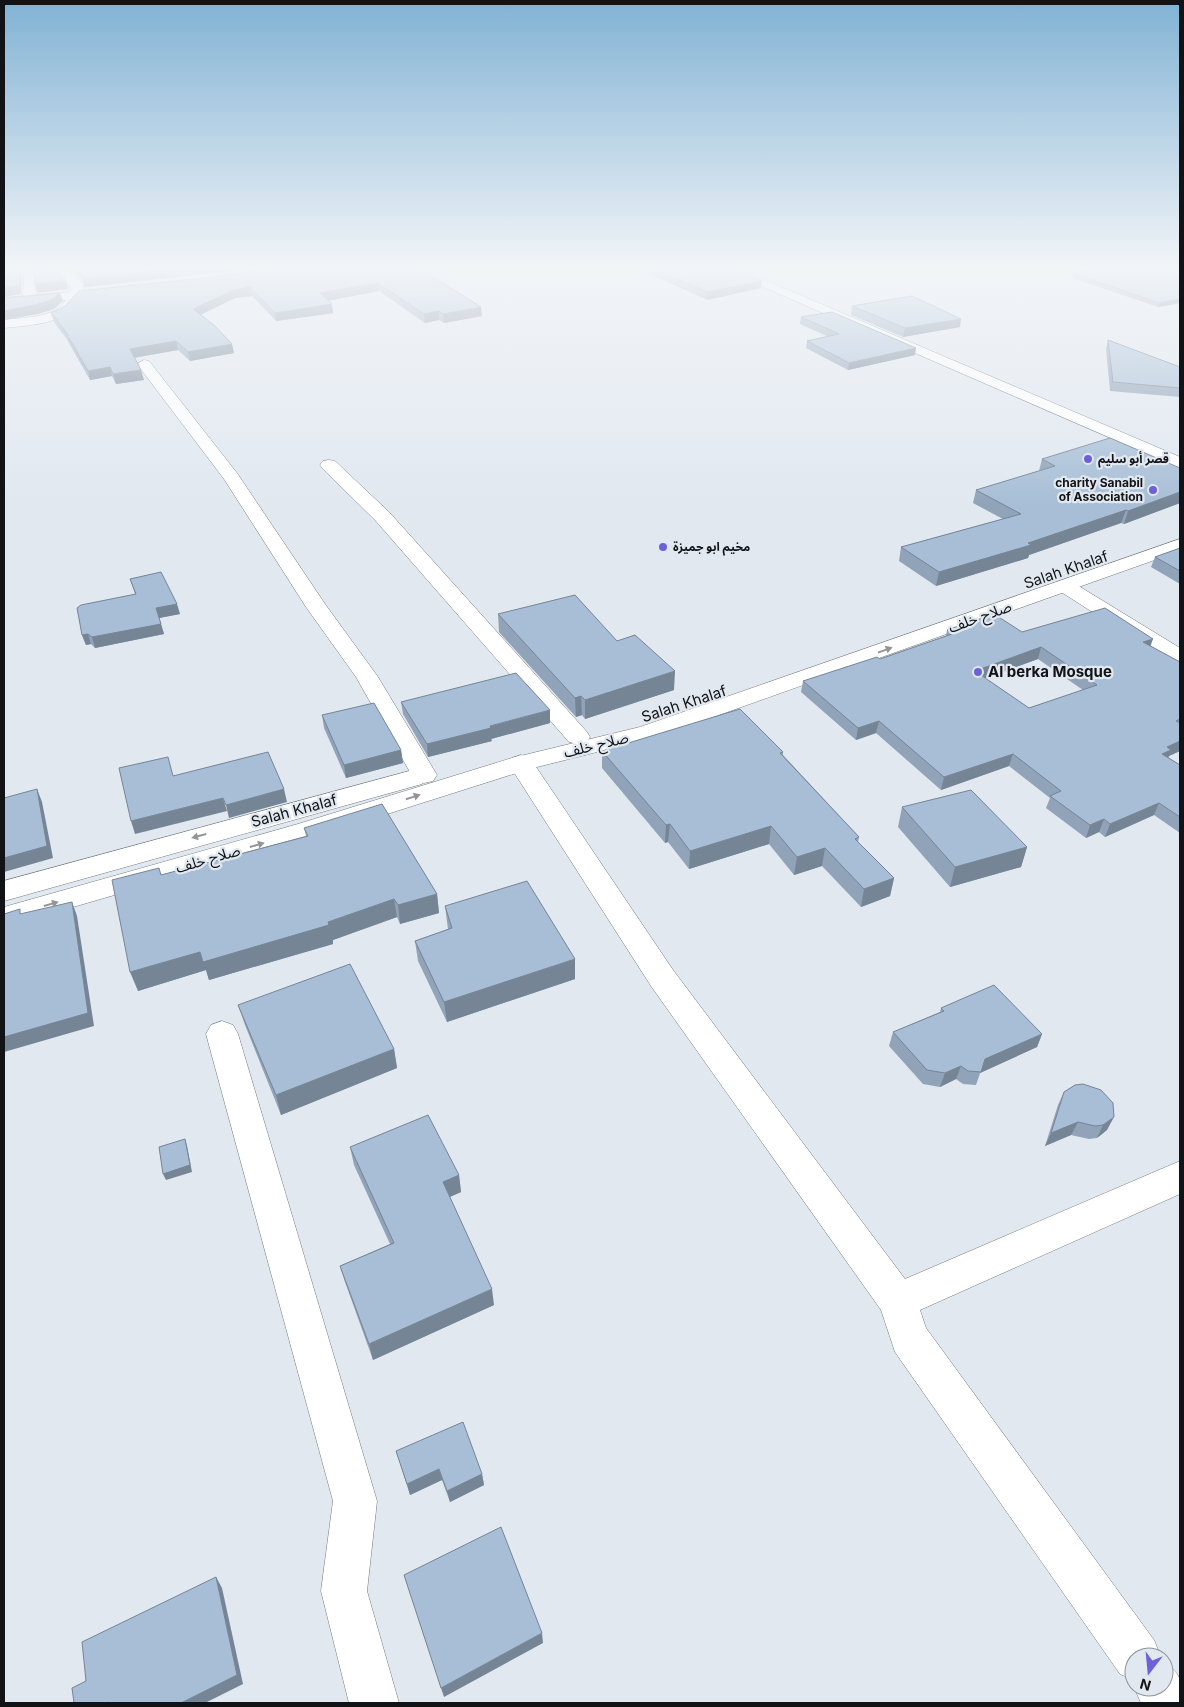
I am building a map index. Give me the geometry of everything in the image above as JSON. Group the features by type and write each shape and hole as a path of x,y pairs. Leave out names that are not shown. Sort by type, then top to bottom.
{"street":[{"path":"907,346 1180,463"},
{"path":"144,364 231,477 317,607 367,677 424,776"},
{"path":"329,466 382,516 578,737"},
{"name":"Salah Khalaf","path":"4,891 424,776 578,737 712,696 1180,530"},
{"name":"صلاح خلف","path":"4,917 308,830 521,763 648,732 1180,545"},
{"path":"1065,586 1180,658"},
{"path":"521,763 662,978 898,1301 908,1338 1130,1647"},
{"path":"222,1034 355,1501 344,1591 374,1703"},
{"path":"898,1301 1180,1177"}],"building":[{"path":"74,346 149,346 130,349 141,370 113,374 110,367 88,371"},
{"path":"181,346 223,346 188,352"},
{"path":"816,346 911,346 916,348 849,363"},
{"path":"1109,346 1123,346 1180,367 1180,388 1113,382"},
{"path":"1110,438 1180,468 1180,492 1028,543 1031,545 939,572 901,547 1021,514 976,490 1055,466 1042,459"},
{"path":"1180,548 1180,571 1155,557"},
{"path":"161,572 177,604 156,608 161,624 92,637 88,634 82,635 77,608 81,605 136,594 130,579"},
{"path":"575,595 617,641 635,635 675,671 585,700 581,696 575,698 498,614"},
{"path":"1105,608 1153,639 1143,642 1180,662 1180,719 1176,721 1180,723 1180,741 1167,747 1171,750 1162,754 1180,765 1180,817 1159,803 1110,824 1104,819 1090,825 1050,796 1061,791 1013,754 944,777 879,721 858,728 803,681 877,657 880,659 952,634 947,630 994,614 1022,632","holes":["1041,647 1097,685 1029,708 975,671"]},
{"path":"516,673 550,710 490,726 491,728 427,744 401,702"},
{"path":"374,703 401,750 344,765 322,715"},
{"path":"740,709 783,752 780,753 859,837 855,839 894,878 864,889 825,848 797,857 771,826 690,851 670,824 666,825 602,751"},
{"path":"268,752 284,789 226,805 223,798 131,821 119,768 168,757 173,776"},
{"path":"37,789 47,846 4,858 4,798"},
{"path":"971,790 1027,847 955,867 902,807"},
{"path":"382,804 437,894 398,905 394,899 328,922 329,925 203,962 200,952 130,972 112,880 159,868 161,875 308,836 304,828"},
{"path":"527,881 575,959 444,1002 415,941 452,928 445,906"},
{"path":"72,902 88,1013 4,1037 4,914 20,909 20,914"},
{"path":"350,964 394,1049 276,1095 238,1005"},
{"path":"994,985 1042,1034 985,1059 981,1072 968,1071 961,1066 945,1073 927,1070 893,1032 944,1011 941,1008"},
{"path":"1083,1084 1101,1090 1113,1103 1114,1117 1103,1125 1095,1126 1078,1122 1051,1133 1064,1092 1075,1085"},
{"path":"428,1115 459,1175 443,1182 492,1289 369,1344 340,1266 394,1243 350,1147"},
{"path":"185,1139 190,1165 163,1174 159,1147"},
{"path":"463,1422 482,1474 447,1491 439,1469 407,1484 396,1451"},
{"path":"501,1527 542,1633 441,1688 404,1575"},
{"path":"216,1577 237,1675 181,1703 74,1703 72,1688 86,1681 82,1642"}],"place":[{"name":"قصر أبو سليم","path":"1088,459"},
{"name":"charity Sanabil of Association","path":"1153,490"},
{"name":"مخيم ابو جميزة","path":"663,547"},
{"name":"Al berka Mosque","path":"978,672"}]}
